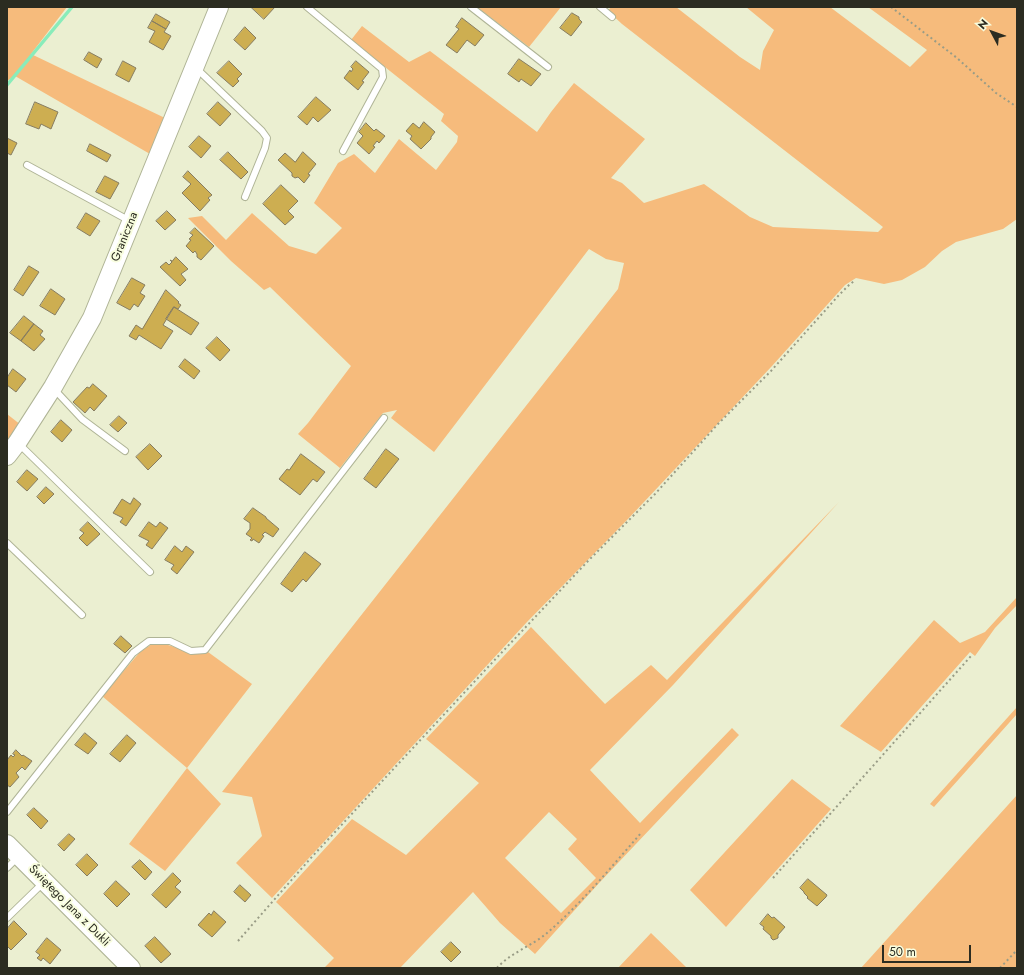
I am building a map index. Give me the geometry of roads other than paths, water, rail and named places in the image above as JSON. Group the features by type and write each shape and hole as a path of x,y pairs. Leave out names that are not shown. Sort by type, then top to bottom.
{"street":[{"name":"Graniczna","path":"12,449 53,388 92,318 219,7"},
{"name":"Świętego Jana z Dukli","path":"11,856 45,882 131,968"}],"lane":[{"path":"307,7 382,69 383,72 383,77 343,151"},
{"path":"471,7 548,67"},
{"path":"600,7 612,17"},
{"path":"194,67 262,130 267,138 265,148 245,197"},
{"path":"26,165 131,222"},
{"path":"53,388 82,419 125,451"},
{"path":"7,812 134,653 149,641 170,641 191,651 206,650 384,418"},
{"path":"12,449 150,572"},
{"path":"7,543 82,616"},
{"path":"7,918 45,882"}],"waterway":[{"path":"7,85 72,7"}]}
